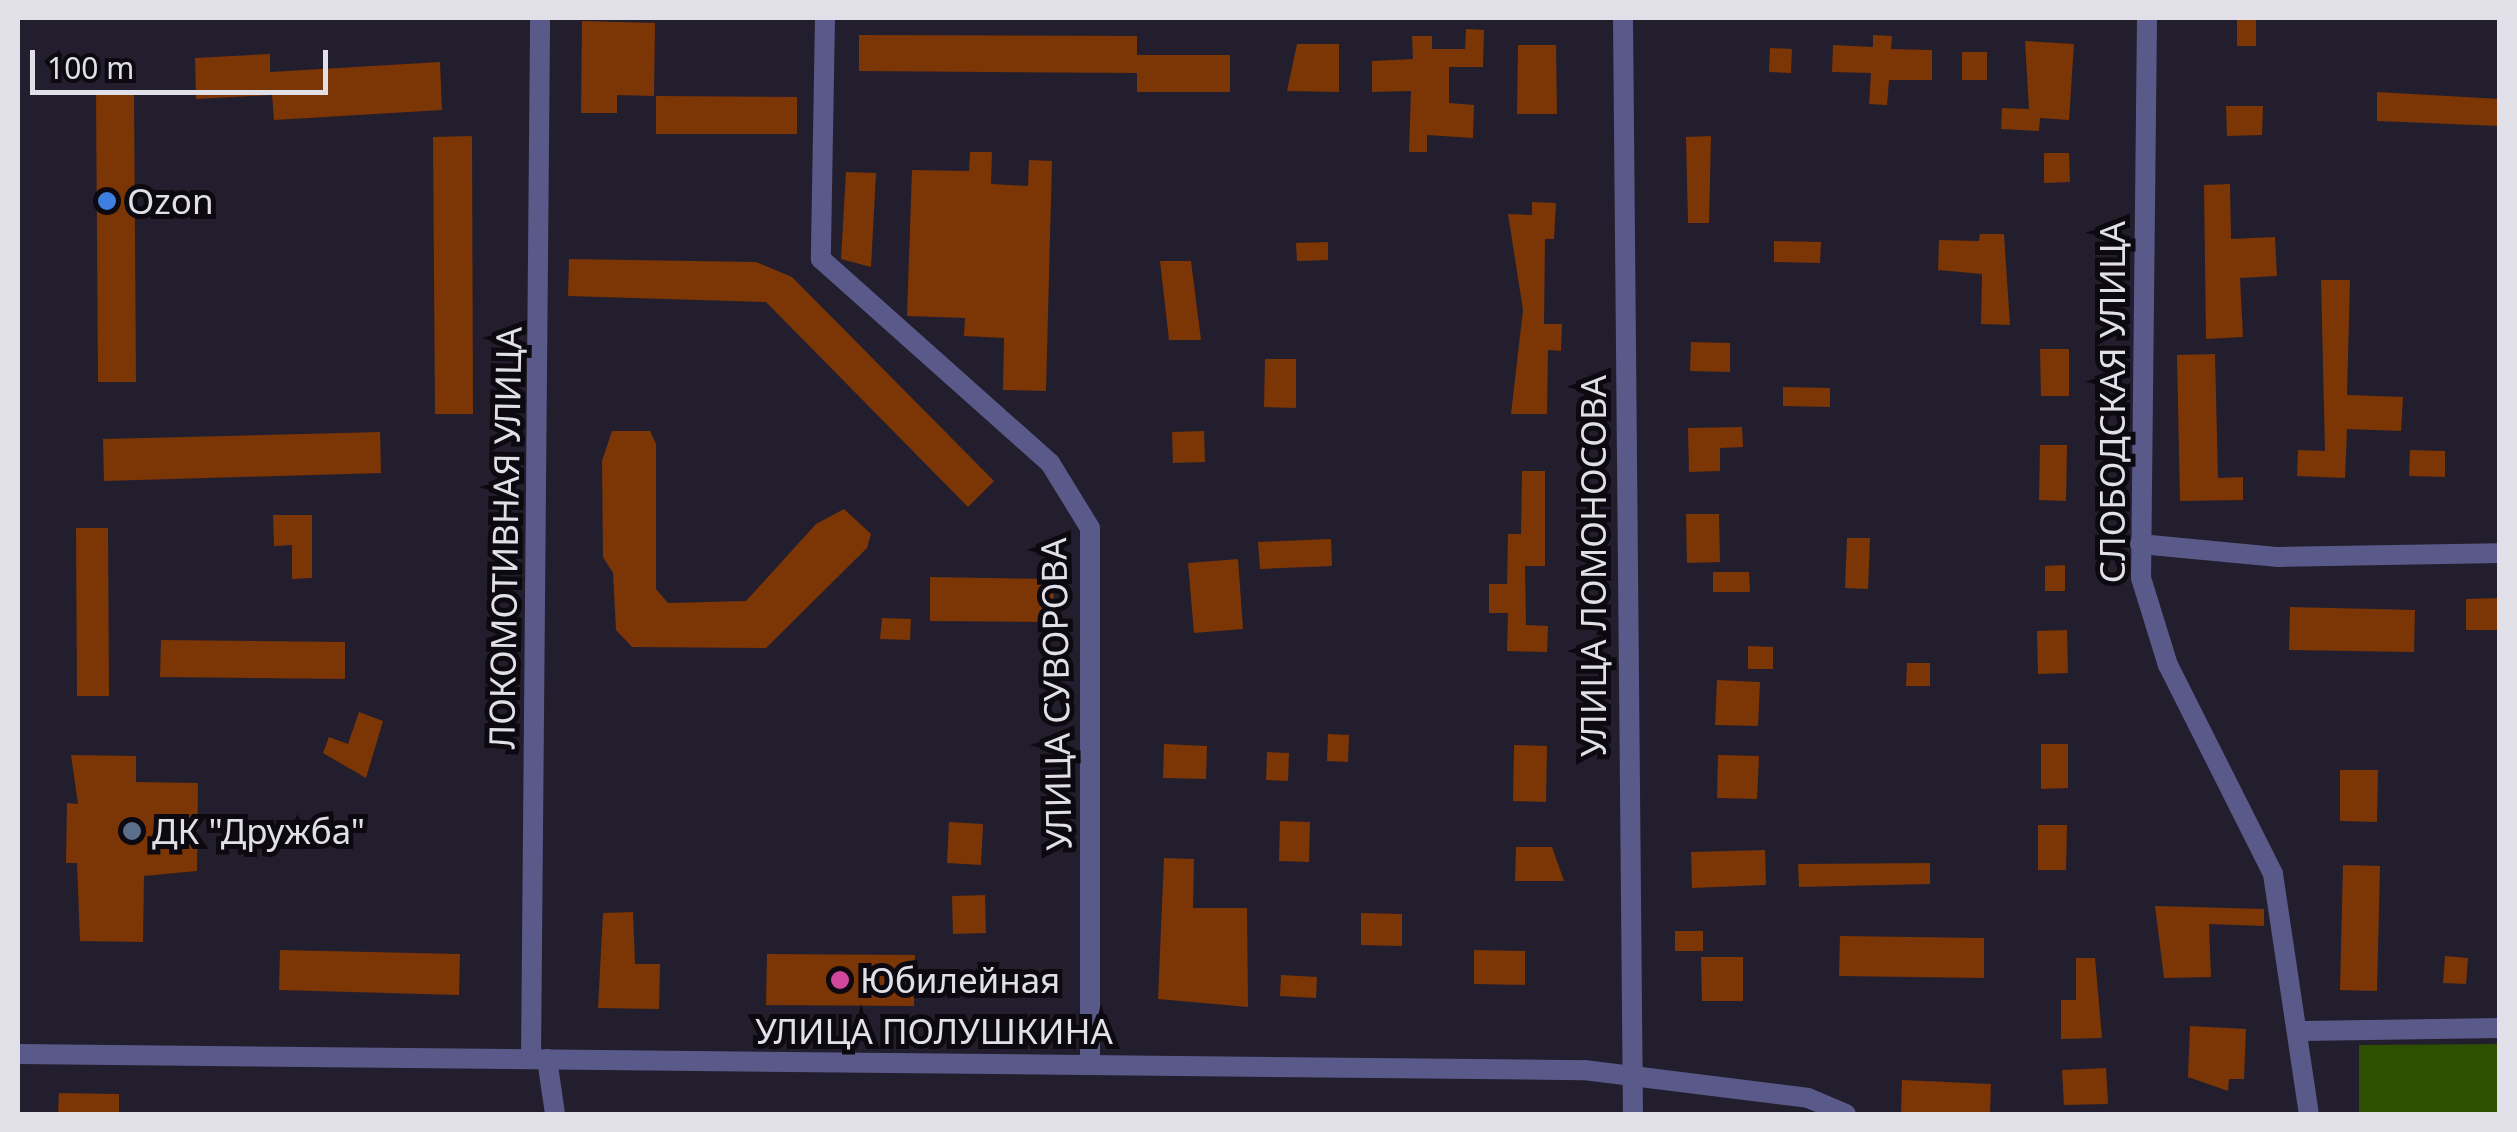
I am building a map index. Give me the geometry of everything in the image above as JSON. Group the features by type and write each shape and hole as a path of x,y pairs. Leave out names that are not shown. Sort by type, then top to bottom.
{"street":[{"name":"ЛОКОМОТИВНАЯ УЛИЦА","path":"540,18 539,1059 554,1114"},
{"name":"УЛИЦА СУВОРОВА","path":"825,18 821,259 1050,463 1090,528 1090,1064"},
{"name":"УЛИЦА ЛОМОНОСОВА","path":"1624,18 1633,1114"},
{"name":"СЛОБОДСКАЯ УЛИЦА","path":"2147,18 2140,544 2144,593 2168,665 2273,874 2303,1031 2309,1114"},
{"path":"2140,544 2278,558 2500,553"},
{"path":"2303,1031 2500,1028"},
{"name":"УЛИЦА ПОЛУШКИНА","path":"18,1054 1090,1064 1634,1074 1808,1098 1846,1114"}],"green space":[{"path":"2499,1044 2499,1114 2359,1114 2359,1045"}],"building":[{"path":"2237,18 2256,18 2256,46 2237,46"},
{"path":"582,21 655,23 654,96 617,95 617,113 581,113"},
{"path":"1466,29 1484,30 1483,67 1449,67 1449,103 1474,105 1473,138 1427,135 1427,152 1409,152 1411,91 1372,92 1372,61 1413,59 1412,36 1432,36 1432,49 1465,49"},
{"path":"859,35 1137,36 1137,55 1230,55 1230,92 1137,92 1137,73 859,71"},
{"path":"1873,35 1892,36 1891,49 1932,50 1932,80 1889,80 1887,105 1869,104 1871,73 1832,72 1833,45 1873,47"},
{"path":"2025,41 2074,44 2069,120 2040,118 2039,131 2001,129 2002,108 2029,109"},
{"path":"1297,44 1339,44 1339,92 1287,91"},
{"path":"1518,45 1556,45 1557,114 1517,114"},
{"path":"1770,48 1792,49 1791,73 1769,72"},
{"path":"1962,52 1987,52 1987,80 1962,80"},
{"path":"270,54 270,72 440,62 442,110 274,120 272,95 196,99 195,58"},
{"path":"2377,92 2500,99 2500,126 2377,121"},
{"path":"96,93 134,93 136,382 98,382"},
{"path":"656,96 797,97 797,134 656,134"},
{"path":"2226,106 2263,106 2262,135 2227,136"},
{"path":"472,136 473,414 435,414 433,137"},
{"path":"1711,136 1709,223 1688,223 1686,137"},
{"path":"970,152 992,152 991,184 1028,186 1029,160 1052,161 1046,391 1003,390 1004,338 964,336 965,318 907,316 912,170 969,171"},
{"path":"2044,153 2069,153 2070,182 2044,183"},
{"path":"846,172 876,173 871,267 841,259"},
{"path":"2230,184 2231,239 2275,237 2277,276 2240,278 2243,337 2206,339 2204,185"},
{"path":"1532,202 1556,203 1554,239 1545,239 1544,324 1562,324 1561,351 1548,350 1547,414 1511,414 1523,310 1508,214 1532,215"},
{"path":"1980,234 2004,234 2010,325 1981,324 1982,274 1938,270 1939,240 1979,241"},
{"path":"1774,241 1821,242 1820,263 1774,262"},
{"path":"1328,242 1328,260 1297,261 1296,243"},
{"path":"569,259 756,262 792,277 994,481 968,507 766,302 568,296"},
{"path":"1160,261 1191,261 1201,340 1169,340"},
{"path":"2321,280 2350,280 2347,395 2403,397 2401,431 2347,429 2345,478 2297,476 2298,450 2325,451"},
{"path":"1691,342 1730,343 1730,372 1690,371"},
{"path":"2040,349 2069,349 2069,396 2041,396"},
{"path":"2215,354 2218,478 2243,477 2243,500 2180,501 2177,355"},
{"path":"1265,359 1296,359 1296,408 1264,407"},
{"path":"1783,387 1830,388 1830,407 1783,406"},
{"path":"1742,427 1743,447 1720,448 1720,471 1689,472 1688,428"},
{"path":"612,431 650,431 656,444 656,589 668,603 746,601 816,524 844,509 871,534 867,548 766,648 632,647 616,630 613,573 603,557 602,461"},
{"path":"1204,431 1205,462 1173,463 1172,432"},
{"path":"380,432 381,473 104,481 103,439"},
{"path":"2040,445 2067,445 2066,501 2039,500"},
{"path":"2410,450 2445,451 2445,477 2409,476"},
{"path":"1522,471 1545,471 1545,566 1525,566 1526,625 1548,626 1547,652 1507,651 1508,613 1489,613 1489,584 1507,584 1508,534 1521,534"},
{"path":"1686,514 1719,514 1720,562 1687,563"},
{"path":"273,515 312,515 312,578 292,579 292,545 274,546"},
{"path":"76,528 108,528 109,696 77,696"},
{"path":"1847,538 1870,538 1868,589 1845,588"},
{"path":"1331,539 1332,566 1260,569 1258,542"},
{"path":"1238,559 1243,629 1194,633 1188,563"},
{"path":"2065,565 2065,591 2045,591 2045,566"},
{"path":"1713,572 1749,572 1750,592 1713,592"},
{"path":"930,577 1054,579 1053,622 930,621"},
{"path":"2500,598 2500,630 2466,630 2466,599"},
{"path":"2290,607 2415,610 2414,652 2289,650"},
{"path":"882,618 911,619 910,640 880,639"},
{"path":"2067,630 2068,673 2038,674 2037,631"},
{"path":"161,640 345,642 345,679 160,677"},
{"path":"1748,646 1773,647 1773,669 1748,669"},
{"path":"1907,663 1930,663 1930,686 1906,686"},
{"path":"1717,680 1760,682 1758,726 1715,725"},
{"path":"359,712 383,721 366,778 323,753 329,737 348,744"},
{"path":"1328,734 1349,735 1348,762 1327,761"},
{"path":"1164,744 1207,746 1206,779 1163,778"},
{"path":"2041,744 2068,744 2068,788 2041,789"},
{"path":"1514,745 1547,746 1546,802 1513,801"},
{"path":"1267,752 1289,753 1288,781 1266,780"},
{"name":"ДК \"Дружба\"","path":"71,755 136,756 136,782 198,783 197,871 144,876 143,942 80,941 77,863 66,863 67,803 78,804"},
{"path":"1718,755 1759,756 1757,799 1717,798"},
{"path":"2340,770 2378,770 2377,822 2340,821"},
{"path":"1280,821 1310,822 1309,862 1279,861"},
{"path":"949,822 983,824 981,865 947,863"},
{"path":"2038,825 2067,825 2066,870 2038,870"},
{"path":"1516,847 1552,847 1564,881 1515,881"},
{"path":"1765,850 1766,885 1692,888 1691,852"},
{"path":"1164,858 1194,859 1193,908 1247,908 1248,1007 1158,999"},
{"path":"1930,863 1930,884 1799,887 1798,864"},
{"path":"2343,865 2380,866 2377,991 2340,990"},
{"path":"985,895 986,933 953,934 952,896"},
{"path":"2155,906 2264,909 2264,926 2209,924 2211,977 2164,978"},
{"path":"633,912 635,964 660,964 659,1009 598,1008 603,913"},
{"path":"1361,913 1402,914 1402,946 1361,945"},
{"path":"1675,931 1703,931 1703,951 1675,951"},
{"path":"1840,936 1984,938 1984,978 1839,976"},
{"path":"280,950 460,954 459,995 279,990"},
{"path":"1474,950 1525,951 1525,985 1474,984"},
{"name":"Юбилейная","path":"767,954 915,955 914,1006 766,1005"},
{"path":"2445,956 2468,958 2466,984 2443,983"},
{"path":"1701,957 1743,957 1743,1001 1702,1001"},
{"path":"2076,958 2095,958 2102,1038 2061,1039 2061,1000 2076,1000"},
{"path":"1281,975 1317,977 1316,998 1280,996"},
{"path":"2190,1026 2246,1029 2244,1079 2229,1079 2228,1091 2188,1077"},
{"path":"2106,1068 2108,1104 2064,1105 2062,1070"},
{"path":"1902,1080 1991,1084 1990,1114 1901,1114"},
{"path":"59,1093 119,1094 119,1114 58,1114"}],"place":[{"name":"Ozon","path":"107,201"},
{"name":"ДК \"Дружба\"","path":"132,831"},
{"name":"Юбилейная","path":"840,980"}]}
